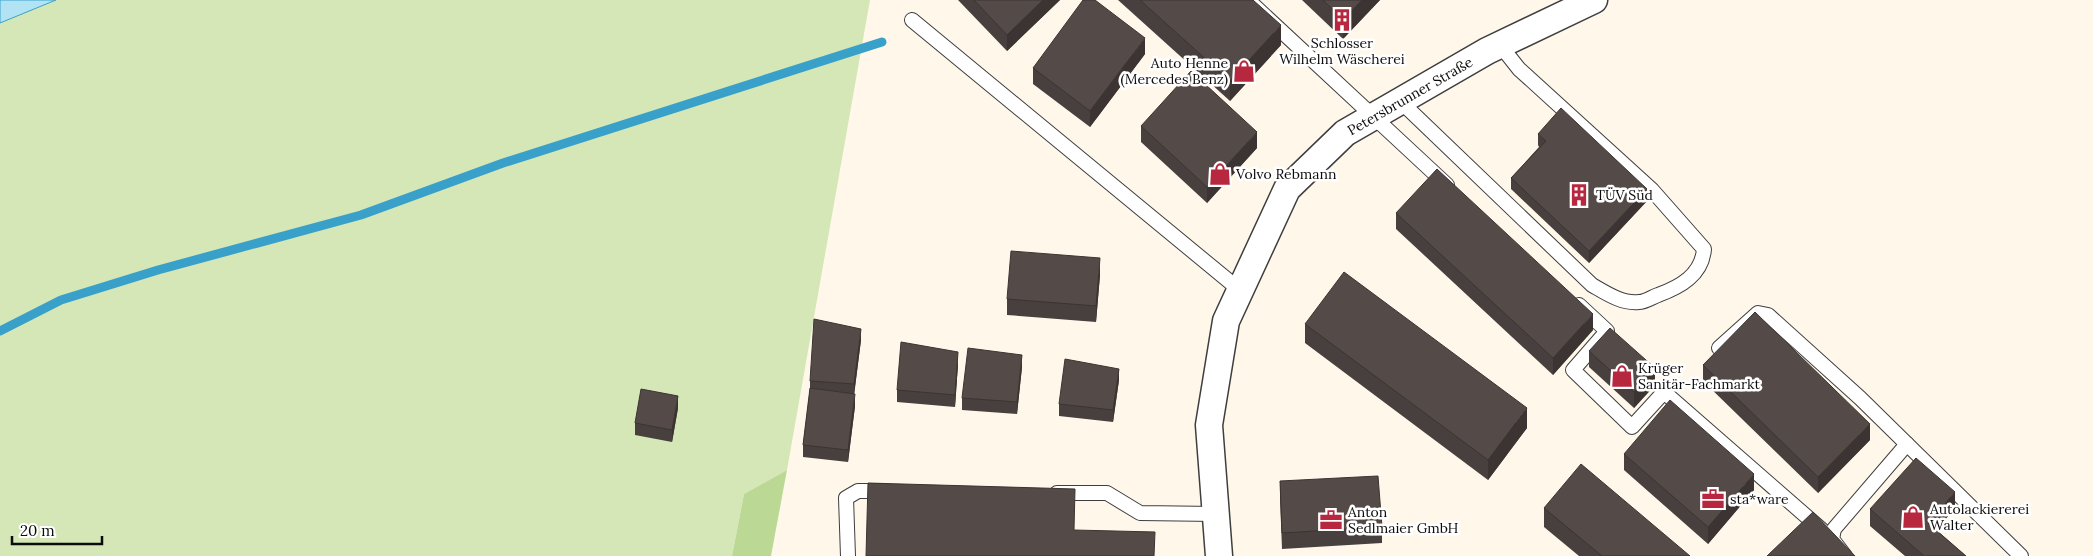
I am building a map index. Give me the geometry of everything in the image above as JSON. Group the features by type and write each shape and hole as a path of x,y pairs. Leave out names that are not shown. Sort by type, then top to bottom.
{"street":[{"name":"Petersbrunner Straße","path":"1219,556 1210,425 1226,321 1287,189 1346,133 1500,45 1594,0"}],"lane":[{"path":"1248,0 1460,197"},
{"path":"912,20 1241,291"},
{"path":"1400,101 1592,285 1616,299 1639,302 1672,290 1690,279 1703,260 1704,249 1652,190 1520,68 1500,45"},
{"path":"1570,297 1607,331 1573,370 1617,413 1632,427 1664,392 1832,539 1845,556"},
{"path":"1719,348 1758,313 1768,315 1860,398 2020,556"},
{"path":"1832,539 1834,529 1907,444"},
{"path":"848,556 846,498 858,490 898,491"},
{"path":"1047,492 1107,493 1140,513 1216,514"}],"green space":[{"path":"0,0 870,0 787,470 744,494 732,556 0,556"},
{"path":"787,470 771,556 732,556 744,494"}],"water":[{"path":"0,0 56,0 0,23"}],"building":[{"path":"974,0 1043,0 1007,35"},
{"path":"1083,0 1095,0 1145,38 1090,111 1033,68"},
{"path":"1140,0 1253,0 1281,25 1230,81"},
{"path":"1323,0 1362,0 1343,20"},
{"path":"1191,71 1257,132 1207,187 1141,126"},
{"name":"TÜV Süd","path":"1561,108 1647,189 1589,251 1511,178 1546,141 1538,134"},
{"path":"1437,169 1593,314 1553,358 1396,213"},
{"path":"1011,251 1100,258 1096,306 1007,299"},
{"path":"1344,272 1527,408 1488,460 1305,324"},
{"path":"1755,312 1870,424 1818,477 1703,365"},
{"path":"814,319 861,329 854,384 810,381"},
{"path":"1610,328 1655,368 1634,392 1589,351"},
{"path":"901,342 958,352 955,395 897,390"},
{"path":"968,348 1022,355 1017,402 962,398"},
{"path":"1065,359 1119,369 1113,410 1059,404"},
{"path":"810,388 855,394 848,450 803,445"},
{"path":"641,389 678,396 672,430 635,423"},
{"path":"1670,400 1754,474 1708,527 1624,454"},
{"name":"Autolackiererei Walter","path":"1916,458 1955,492 1928,523 1966,556 1924,556 1870,509"},
{"path":"1581,464 1690,556 1602,556 1544,508"},
{"name":"Anton Sedlmaier GmbH","path":"1378,476 1382,527 1282,533 1280,481"},
{"path":"868,483 1075,489 1074,530 1155,532 1154,556 866,556"},
{"path":"1813,512 1855,556 1767,556"}],"waterway":[{"path":"0,331 61,300 158,270 361,215 503,163 882,42"}],"place":[{"name":"Schlosser Wilhelm Wäscherei","path":"1342,20"},
{"name":"Auto Henne (Mercedes Benz)","path":"1244,71"},
{"name":"Volvo Rebmann","path":"1220,174"},
{"name":"TÜV Süd","path":"1579,195"},
{"name":"Krüger Sanitär-Fachmarkt","path":"1622,376"},
{"name":"sta*ware","path":"1713,499"},
{"name":"Autolackiererei Walter","path":"1913,517"},
{"name":"Anton Sedlmaier GmbH","path":"1331,520"}]}
